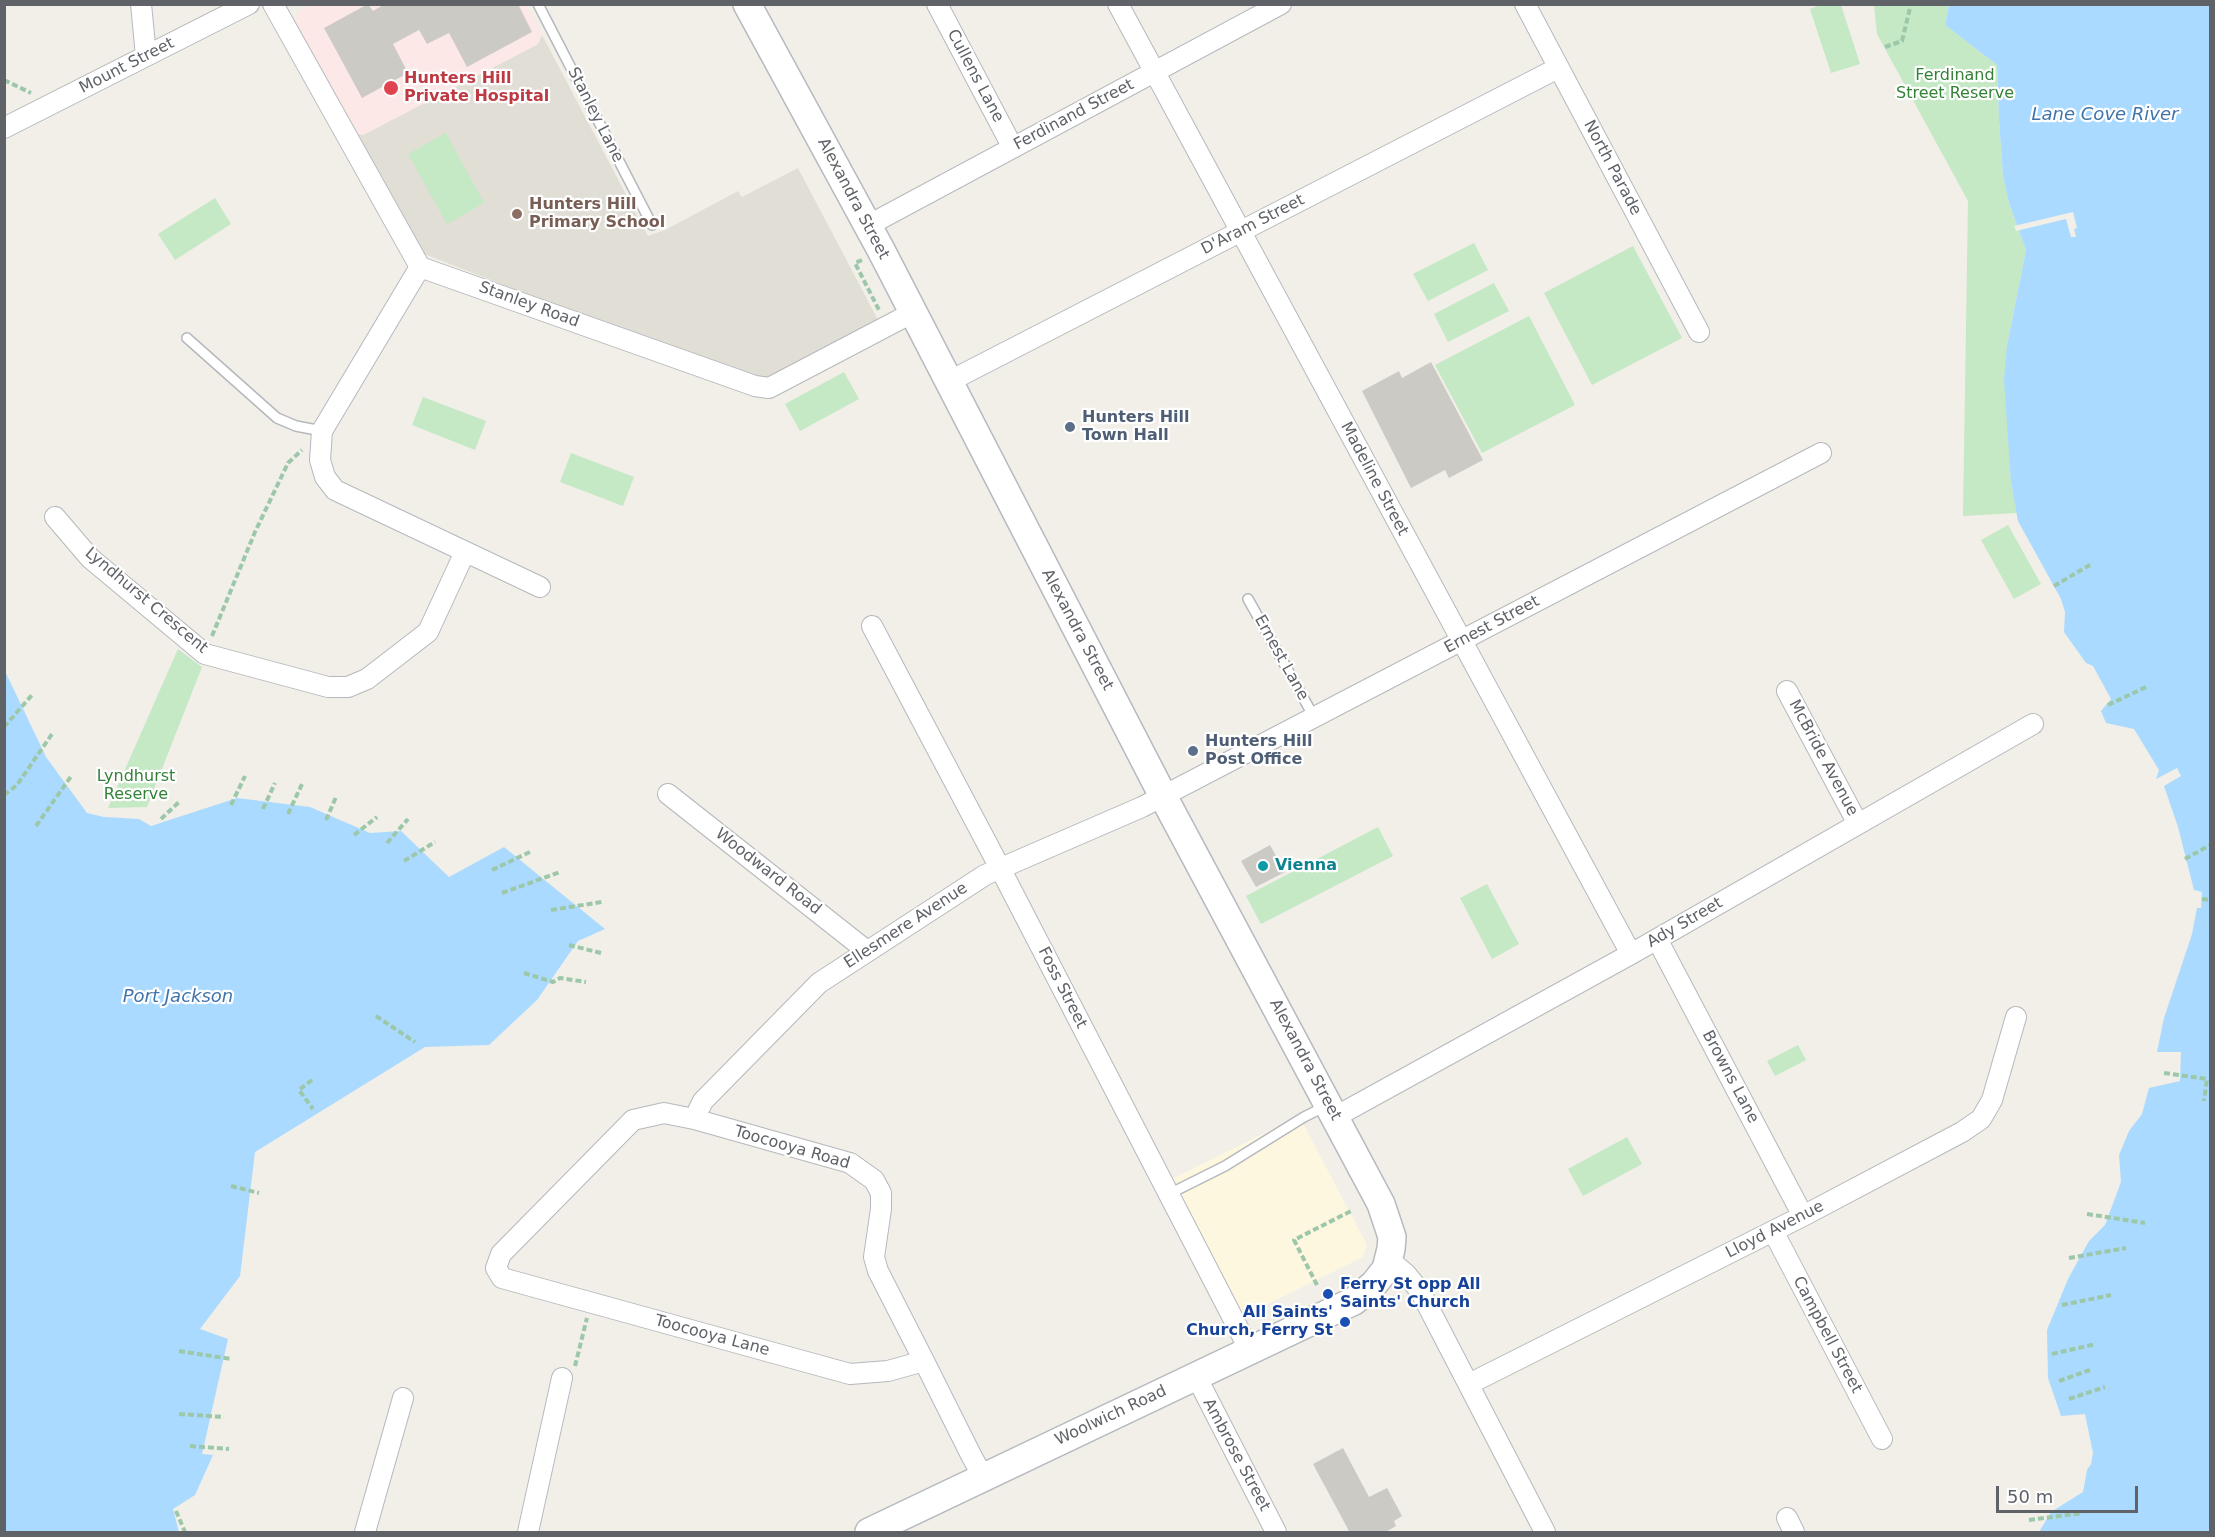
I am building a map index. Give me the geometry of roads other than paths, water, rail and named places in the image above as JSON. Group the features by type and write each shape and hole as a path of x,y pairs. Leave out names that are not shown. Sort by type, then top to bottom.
{"street":[{"path":"141,4 146,56"},
{"name":"Mount Street","path":"4,128 249,4"},
{"path":"273,4 420,267 322,431 320,460 325,477 335,490 540,587"},
{"name":"Alexandra Street","path":"747,4 867,226 1163,796 1385,1214 1392,1237 1389,1260"},
{"name":"Cullens Lane","path":"937,4 1013,148"},
{"name":"Madeline Street","path":"1118,4 1631,954"},
{"name":"Ferdinand Street","path":"867,226 1281,4"},
{"name":"North Parade","path":"1525,4 1699,332"},
{"name":"D'Aram Street","path":"948,382 1558,68"},
{"name":"Stanley Road","path":"420,267 755,386 769,387 912,313"},
{"name":"Ernest Street","path":"1163,796 1821,453"},
{"name":"Lyndhurst Crescent","path":"55,517 90,558 205,654 328,687 348,687 367,679 428,632 465,552"},
{"name":"Foss Street","path":"872,626 1250,1351"},
{"name":"McBride Avenue","path":"1787,691 1858,824"},
{"name":"Ady Street","path":"1332,1111 1631,954 2033,724"},
{"name":"Woodward Road","path":"668,794 867,951"},
{"name":"Ellesmere Avenue","path":"694,1119 703,1101 819,983 985,875 1163,796"},
{"name":"Browns Lane","path":"1657,939 1803,1216"},
{"name":"Lloyd Avenue","path":"1469,1384 1803,1216 1962,1132 1981,1119 1992,1100 2016,1017"},
{"name":"Toocooya Road","path":"502,1278 496,1268 501,1254 633,1120 664,1113 694,1119 850,1163 874,1180 881,1193 874,1257 878,1271 983,1477"},
{"name":"Campbell Street","path":"1773,1231 1882,1439"},
{"path":"1389,1260 1406,1274 1420,1291 1545,1533"},
{"name":"Woolwich Road","path":"869,1533 1354,1300 1366,1292 1380,1277 1389,1260"},
{"name":"Toocooya Lane","path":"502,1278 850,1374 888,1371 924,1361"},
{"name":"Ambrose Street","path":"1196,1376 1276,1533"},
{"path":"528,1533 562,1378"},
{"path":"365,1533 403,1398"}],"lane":[{"name":"Stanley Lane","path":"538,4 652,225"},
{"path":"187,338 277,417 296,426 322,431"},
{"name":"Ernest Lane","path":"1248,598 1314,717"},
{"path":"1169,1194 1225,1166 1304,1117 1332,1111"}],"water":[{"name":"Lane Cove River","path":"1949,5 2210,5 2210,1532 2039,1532 2051,1512 2083,1492 2093,1453 2085,1414 2061,1416 2048,1378 2047,1330 2068,1279 2089,1241 2105,1225 2121,1182 2119,1155 2129,1131 2142,1114 2149,1088 2180,1081 2181,1052 2157,1052 2164,1018 2192,934 2197,908 2201,908 2202,892 2194,890 2178,827 2164,786 2181,776 2177,768 2156,779 2159,770 2134,729 2106,723 2101,711 2111,699 2093,666 2086,663 2064,632 2065,612 2061,599 2018,521 2011,482 2004,379 2007,346 2026,250 2009,203 2003,176 1997,65 1945,25"},
{"name":"Port Jackson","path":"4,669 46,757 87,813 104,817 139,819 151,826 237,798 310,807 370,833 401,831 449,877 504,847 605,929 578,941 537,1000 489,1045 425,1047 255,1152 240,1276 200,1329 228,1339 202,1454 213,1455 195,1495 173,1509 179,1532 5,1532"}],"place":[{"name":"Hunters Hill Private Hospital","path":"391,88"},
{"name":"Hunters Hill Primary School","path":"517,214"},
{"name":"Hunters Hill Town Hall","path":"1070,427"},
{"name":"Hunters Hill Post Office","path":"1193,751"},
{"name":"Vienna","path":"1263,866"},
{"name":"Ferry St opp All Saints' Church","path":"1328,1294"},
{"name":"All Saints' Church, Ferry St","path":"1345,1322"}],"park label":[{"name":"Ferdinand Street Reserve","path":"1955,85"},
{"name":"Lyndhurst Reserve","path":"136,786"}]}
